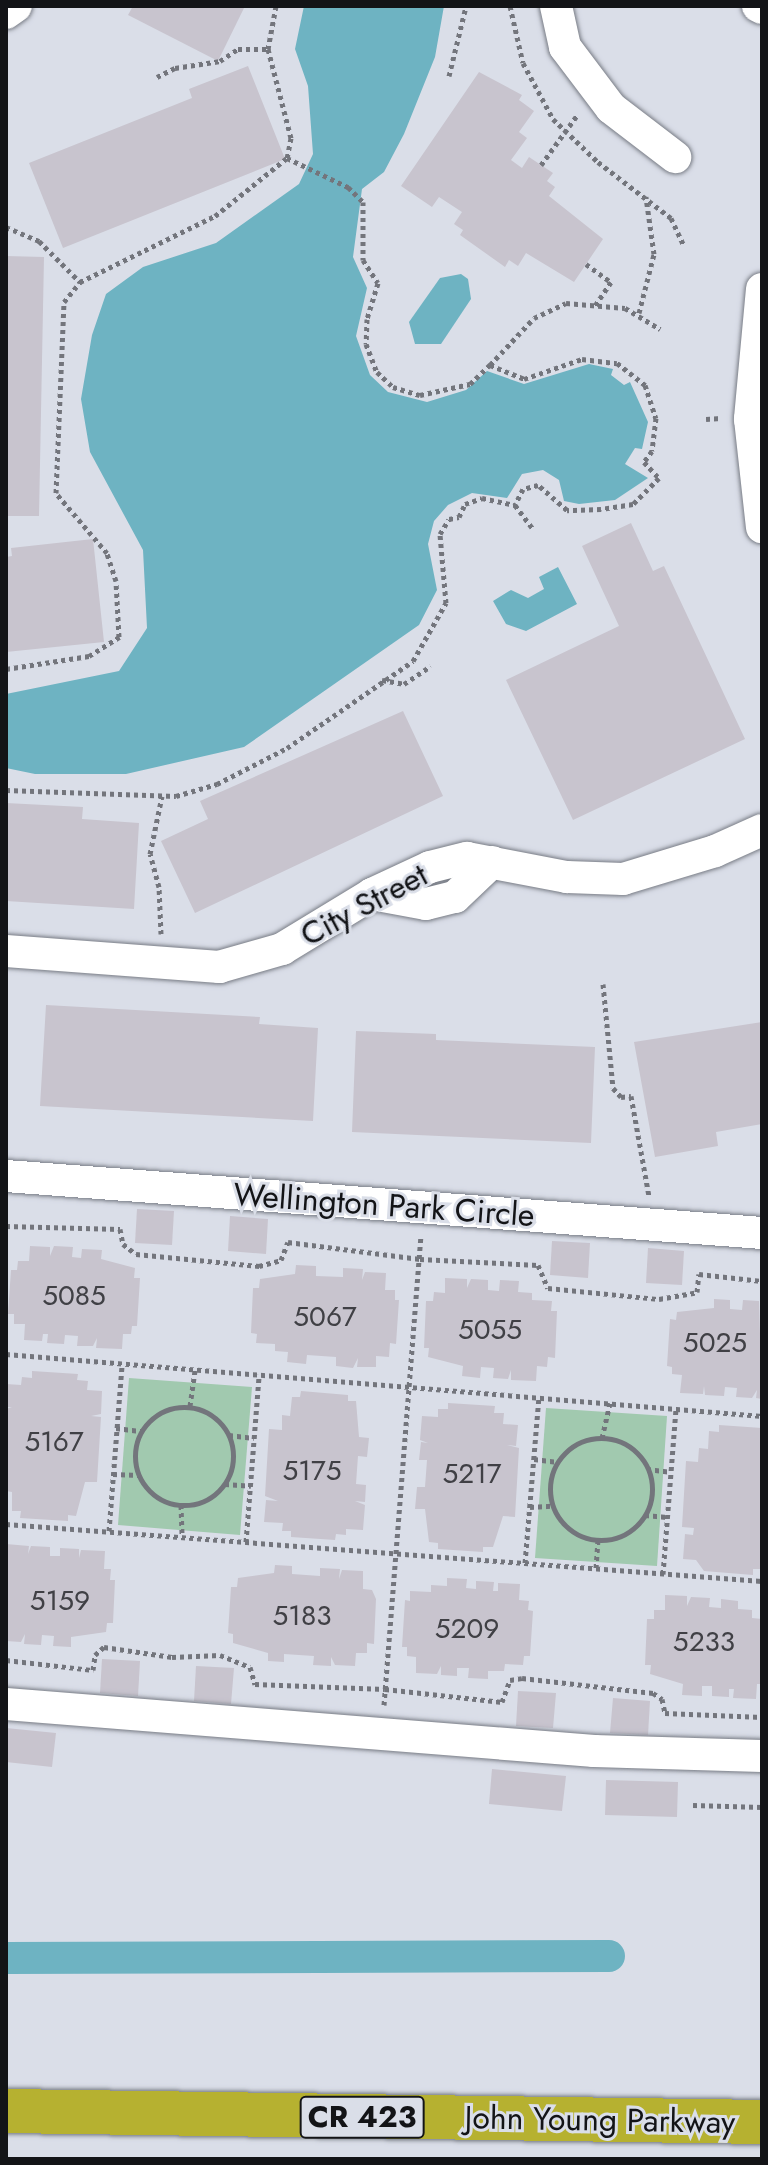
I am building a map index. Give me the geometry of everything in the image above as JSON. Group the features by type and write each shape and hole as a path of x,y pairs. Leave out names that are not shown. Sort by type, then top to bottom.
{"highway":[{"name":"John Young Parkway","path":"6,2111 762,2122"}],"street":[{"path":"6,13 16,6"},
{"path":"556,6 565,47 611,108 675,157"},
{"path":"762,289 750,419 762,527"},
{"name":"City Street","path":"6,951 219,967 282,949 372,894 430,867 467,858 567,877 623,879 715,851 762,830"},
{"name":"Wellington Park Circle","path":"6,1176 762,1233"},
{"path":"6,1704 594,1751 762,1756"}],"path":[{"path":"6,669 89,656 119,637 116,581 107,553 56,493 59,327 64,302 80,282 215,216 287,158 291,138 268,49 276,6"},
{"path":"449,76 466,6"},
{"path":"510,6 516,45 532,85 565,132 671,218 684,246"},
{"path":"157,77 175,68 220,61 238,49 268,49"},
{"path":"541,165 597,89"},
{"path":"287,158 363,202 363,260 378,283 367,319 366,344 377,372 393,387 420,395 470,384 534,318 566,303 639,313 660,329"},
{"path":"639,313 654,254 646,196"},
{"path":"6,227 39,241 80,282"},
{"path":"586,264 611,282 593,308"},
{"path":"490,365 524,379 582,359 617,363 645,385 656,418 652,451 644,462 659,478 633,504 567,510 538,485 523,489 515,505"},
{"path":"6,790 162,796 217,784 287,748 413,661 446,603 440,534 449,519 459,517 465,504 482,498 515,505 533,529"},
{"path":"382,680 404,684 431,666"},
{"path":"159,963 163,920 150,854 162,796"},
{"path":"603,984 613,1088 621,1097 631,1096 654,1225"},
{"path":"381,1734 424,1208"},
{"path":"6,1226 120,1229 123,1244 136,1254 204,1262 275,1265 288,1242 420,1259 538,1265 548,1288 659,1299 697,1292 699,1274 762,1281"},
{"path":"6,1354 762,1416"},
{"path":"109,1531 122,1364"},
{"path":"190,1406 195,1370"},
{"path":"246,1542 259,1375"},
{"path":"525,1563 539,1397"},
{"path":"602,1438 610,1403"},
{"path":"190,1406 219,1421 229,1435 233,1452 225,1484 205,1500 181,1505 152,1494 139,1475 135,1451 142,1431 159,1413 190,1406"},
{"path":"663,1574 676,1409"},
{"path":"116,1428 142,1431"},
{"path":"229,1435 254,1438"},
{"path":"602,1438 635,1450 647,1469 651,1498 645,1515 619,1537 598,1540 571,1532 552,1506 549,1489 558,1462 571,1447 602,1438"},
{"path":"534,1459 558,1462"},
{"path":"647,1469 671,1472"},
{"path":"113,1474 139,1475"},
{"path":"225,1484 251,1486"},
{"path":"181,1505 182,1537"},
{"path":"530,1507 552,1506"},
{"path":"645,1515 667,1517"},
{"path":"6,1524 762,1581"},
{"path":"596,1568 598,1540"},
{"path":"6,1660 93,1670 95,1655 104,1647 172,1657 220,1655 250,1667 255,1684 385,1689 502,1702 510,1680 522,1678 653,1693 662,1699 665,1713 762,1717"},
{"path":"693,1805 762,1807"}],"green space":[{"path":"129,1378 252,1387 240,1535 118,1525"},
{"path":"546,1408 667,1416 657,1566 535,1558"}],"water":[{"path":"304,6 444,6 435,57 404,134 384,172 362,189 353,257 367,288 356,336 370,375 388,392 427,402 466,390 487,371 524,384 589,364 613,369 611,375 624,385 630,382 648,422 642,449 635,448 625,464 648,478 615,500 579,504 564,501 559,480 543,470 522,474 507,498 472,493 448,505 434,521 428,544 437,590 419,625 244,747 126,774 35,774 6,768 6,694 119,671 147,628 143,550 90,452 81,399 92,335 106,294 143,267 216,243 299,184 313,154 308,86 295,49"},
{"path":"461,274 468,279 471,299 441,344 415,344 409,322 440,278"},
{"path":"558,567 577,604 526,631 506,624 493,601 511,590 528,598 544,589 539,577"}],"building":[{"path":"133,6 245,6 218,61 128,15"},
{"path":"248,66 285,159 63,248 29,163 192,98 189,89"},
{"path":"479,72 522,95 519,100 534,111 519,132 527,138 511,160 522,168 529,157 553,173 547,181 555,187 549,196 603,239 574,282 526,253 518,266 509,260 505,267 460,235 463,230 454,224 462,212 439,197 432,207 401,186"},
{"path":"6,256 44,257 39,516 6,516"},
{"path":"631,523 653,571 664,566 745,739 573,820 506,680 619,626 582,546"},
{"path":"93,539 104,642 6,652 6,557 12,556 11,548"},
{"path":"403,711 443,796 195,913 161,841 208,819 200,801"},
{"path":"6,803 83,807 82,819 139,823 134,909 6,901"},
{"path":"46,1005 260,1017 259,1024 318,1028 313,1121 40,1106"},
{"path":"762,1022 762,1124 716,1132 718,1146 655,1157 634,1042"},
{"path":"356,1031 436,1034 436,1040 595,1047 591,1143 352,1132"},
{"path":"137,1209 174,1211 172,1245 135,1243"},
{"path":"230,1216 268,1219 266,1254 228,1251"},
{"path":"552,1241 590,1243 588,1278 550,1275"},
{"path":"30,1246 50,1247 50,1256 54,1246 73,1247 72,1257 81,1258 82,1249 102,1250 101,1259 135,1268 134,1278 140,1278 137,1326 132,1326 131,1334 123,1334 122,1349 96,1348 97,1338 93,1346 77,1346 78,1336 65,1335 64,1344 47,1343 48,1334 43,1334 42,1341 24,1340 25,1324 14,1324 14,1314 8,1314 11,1270 17,1270 18,1261 29,1261"},
{"path":"648,1248 684,1251 682,1285 646,1283"},
{"path":"296,1265 316,1266 316,1276 343,1277 343,1268 363,1269 362,1280 365,1272 386,1273 385,1290 395,1290 395,1300 399,1300 396,1344 390,1343 389,1357 376,1356 376,1367 357,1367 358,1358 353,1368 336,1366 336,1357 307,1355 306,1364 287,1362 288,1352 275,1351 275,1344 256,1343 257,1334 251,1333 253,1288 259,1288 260,1279 295,1274"},
{"path":"445,1278 467,1279 467,1288 471,1279 488,1280 488,1290 499,1291 500,1280 519,1281 518,1292 532,1293 532,1300 552,1301 551,1311 557,1311 555,1358 548,1357 547,1367 537,1366 536,1381 511,1380 511,1370 508,1379 493,1378 494,1368 481,1367 480,1378 462,1376 463,1366 428,1357 429,1348 424,1348 426,1301 433,1301 434,1292 445,1293"},
{"path":"714,1299 730,1300 730,1309 742,1310 743,1300 759,1301 762,1399 756,1398 757,1390 752,1398 736,1397 737,1388 725,1387 724,1396 705,1395 704,1386 703,1394 680,1393 682,1375 672,1374 672,1367 667,1366 670,1319 676,1320 677,1312 714,1308"},
{"path":"32,1371 78,1374 77,1380 88,1381 87,1390 102,1391 101,1414 91,1416 101,1417 97,1482 85,1482 76,1516 68,1515 68,1521 20,1518 21,1511 12,1511 12,1492 6,1491 6,1409 12,1407 6,1407 6,1384 21,1385 22,1377 32,1378"},
{"path":"301,1391 348,1395 348,1401 356,1401 359,1437 369,1438 367,1457 358,1456 356,1484 366,1485 365,1502 355,1501 365,1505 363,1530 346,1529 346,1535 336,1534 335,1540 291,1537 291,1531 282,1531 283,1523 264,1522 266,1500 278,1501 265,1496 269,1429 282,1430 282,1415 290,1416 292,1397 300,1397"},
{"path":"448,1403 495,1406 494,1413 504,1413 503,1424 518,1425 516,1446 507,1445 519,1448 515,1517 503,1516 493,1547 483,1547 483,1552 438,1549 438,1543 429,1542 425,1509 415,1509 417,1487 425,1487 427,1460 419,1460 421,1442 428,1443 420,1440 422,1416 438,1417 438,1409 448,1409"},
{"path":"719,1425 762,1428 762,1569 753,1569 753,1575 704,1571 696,1560 683,1559 685,1534 693,1535 694,1528 682,1527 686,1461 698,1462 699,1448 708,1449 709,1431 719,1432"},
{"path":"6,1544 29,1546 28,1554 31,1546 50,1547 50,1556 60,1556 60,1548 79,1549 79,1558 81,1550 105,1551 104,1569 111,1569 110,1580 115,1580 113,1623 107,1623 106,1632 71,1637 71,1647 53,1646 54,1636 42,1635 41,1645 24,1644 25,1634 21,1642 6,1641"},
{"path":"275,1565 292,1566 292,1574 320,1576 320,1568 340,1569 339,1579 342,1570 363,1571 363,1589 372,1590 376,1599 374,1644 367,1643 367,1653 356,1653 355,1666 335,1665 331,1657 331,1666 313,1665 314,1656 284,1654 284,1662 268,1661 268,1653 233,1643 233,1634 228,1633 231,1587 237,1587 238,1578 274,1573"},
{"path":"447,1578 467,1579 466,1588 476,1589 476,1581 494,1582 493,1591 498,1591 498,1583 520,1584 519,1600 529,1601 528,1610 533,1611 530,1656 524,1656 523,1665 505,1664 504,1671 488,1671 488,1679 468,1678 469,1668 457,1668 457,1676 441,1675 441,1666 437,1674 416,1673 416,1657 407,1656 407,1647 402,1647 405,1600 410,1601 410,1591 431,1592 431,1585 447,1586"},
{"path":"665,1595 687,1596 687,1606 691,1597 710,1598 709,1607 721,1608 721,1599 738,1601 738,1609 752,1610 752,1618 762,1619 762,1684 757,1684 756,1699 733,1698 734,1689 729,1689 729,1697 712,1696 712,1686 702,1686 702,1696 682,1695 683,1684 650,1674 651,1665 645,1665 647,1619 654,1619 654,1610 665,1610"},
{"path":"102,1659 140,1661 138,1696 100,1693"},
{"path":"196,1666 234,1668 231,1704 194,1701"},
{"path":"518,1691 556,1693 553,1728 516,1726"},
{"path":"613,1698 650,1701 648,1735 610,1733"},
{"path":"6,1728 56,1733 52,1767 6,1762"},
{"path":"492,1769 566,1776 562,1811 489,1804"},
{"path":"606,1780 678,1782 677,1817 605,1815"}],"waterway":[{"path":"6,1958 609,1956"}]}
